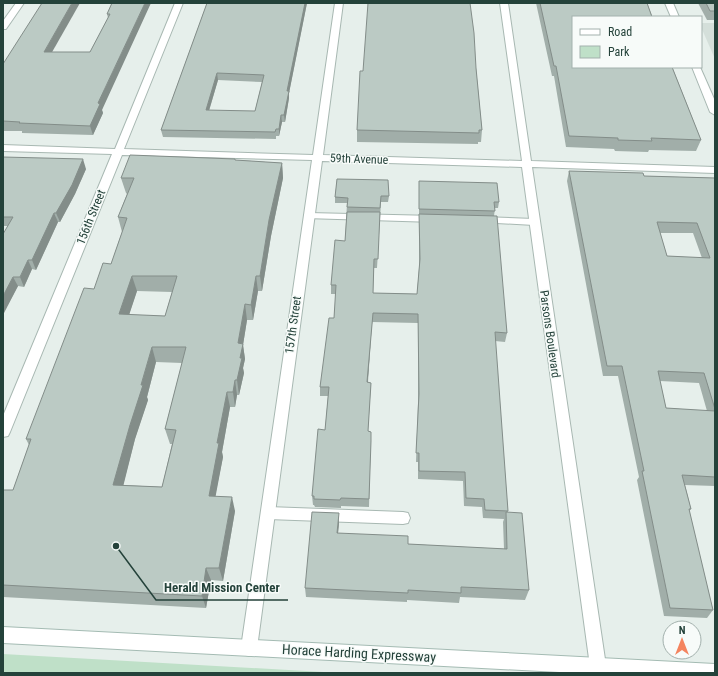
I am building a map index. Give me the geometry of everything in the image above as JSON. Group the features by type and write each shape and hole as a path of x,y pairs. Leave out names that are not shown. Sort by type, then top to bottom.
{"street":[{"path":"3,27 20,3"},
{"name":"156th Street","path":"3,432 179,3"},
{"name":"157th Street","path":"249,648 339,3"},
{"name":"Parsons Boulevard","path":"504,3 598,666"},
{"path":"669,3 675,16"},
{"path":"696,68 715,112"},
{"name":"59th Avenue","path":"3,148 715,170"},
{"path":"309,216 444,219"},
{"path":"475,220 534,222"},
{"path":"268,513 403,518"},
{"name":"Horace Harding Expressway","path":"3,635 715,672"}],"shaded area":[{"path":"702,23 715,23 715,59 702,29"}],"green space":[{"path":"3,654 341,673 3,673"}],"building":[{"path":"42,3 72,3 44,52 90,52 110,14 107,14 112,3 145,3 98,103 100,104 90,126 3,121 3,64"},
{"path":"207,3 305,3 287,91 289,91 284,115 281,115 279,129 276,129 275,132 161,130","holes":["217,73 264,75 255,111 206,110"]},
{"path":"368,3 470,3 482,130 479,130 479,133 357,130 360,71 363,71"},
{"path":"540,3 647,3 652,16 572,16 572,68 672,68 701,140 651,138 652,141 618,140 618,138 569,136 556,66 554,66"},
{"path":"706,3 715,3 715,11 710,11"},
{"path":"130,155 235,159 282,163 269,220 260,276 256,276 251,305 245,304 238,343 243,344 240,358 242,358 237,380 235,380 233,392 227,392 217,443 219,443 209,496 232,497 219,568 206,568 202,596 3,585 3,490 13,490 31,439 26,439 84,288 94,289 103,263 111,264 127,218 118,217 134,178 121,178","holes":["132,276 177,276 165,316 119,314","152,347 186,347 165,429 176,430 162,487 113,485 143,385 141,385"]},
{"path":"3,157 83,159 72,185 56,213 54,213 32,260 28,260 20,277 13,277 3,296 3,234 13,217 3,217"},
{"path":"569,171 643,173 644,176 715,178 715,409 704,373 658,371 666,408 715,411 715,477 682,475 713,610 670,608 622,366 607,366","holes":["657,222 697,223 710,258 667,256"]},
{"path":"337,179 388,180 389,196 381,196 380,208 347,207 348,198 335,197"},
{"path":"419,181 497,183 499,202 494,202 495,211 419,209"},
{"path":"347,212 380,212 378,259 374,259 373,293 417,294 420,259 419,214 497,216 507,333 495,332 508,511 485,510 484,499 466,498 465,472 419,471 419,453 416,453 419,394 418,314 373,313 367,382 371,383 368,431 371,432 369,499 314,499 314,496 312,496 318,429 325,430 329,387 320,387 329,318 334,318 336,285 331,285 335,240 345,241"},
{"path":"312,512 339,513 337,533 408,536 408,544 507,549 506,512 522,513 529,590 461,587 461,593 408,590 408,593 305,588"}],"place":[{"name":"Herald Mission Center","path":"116,546"}]}
